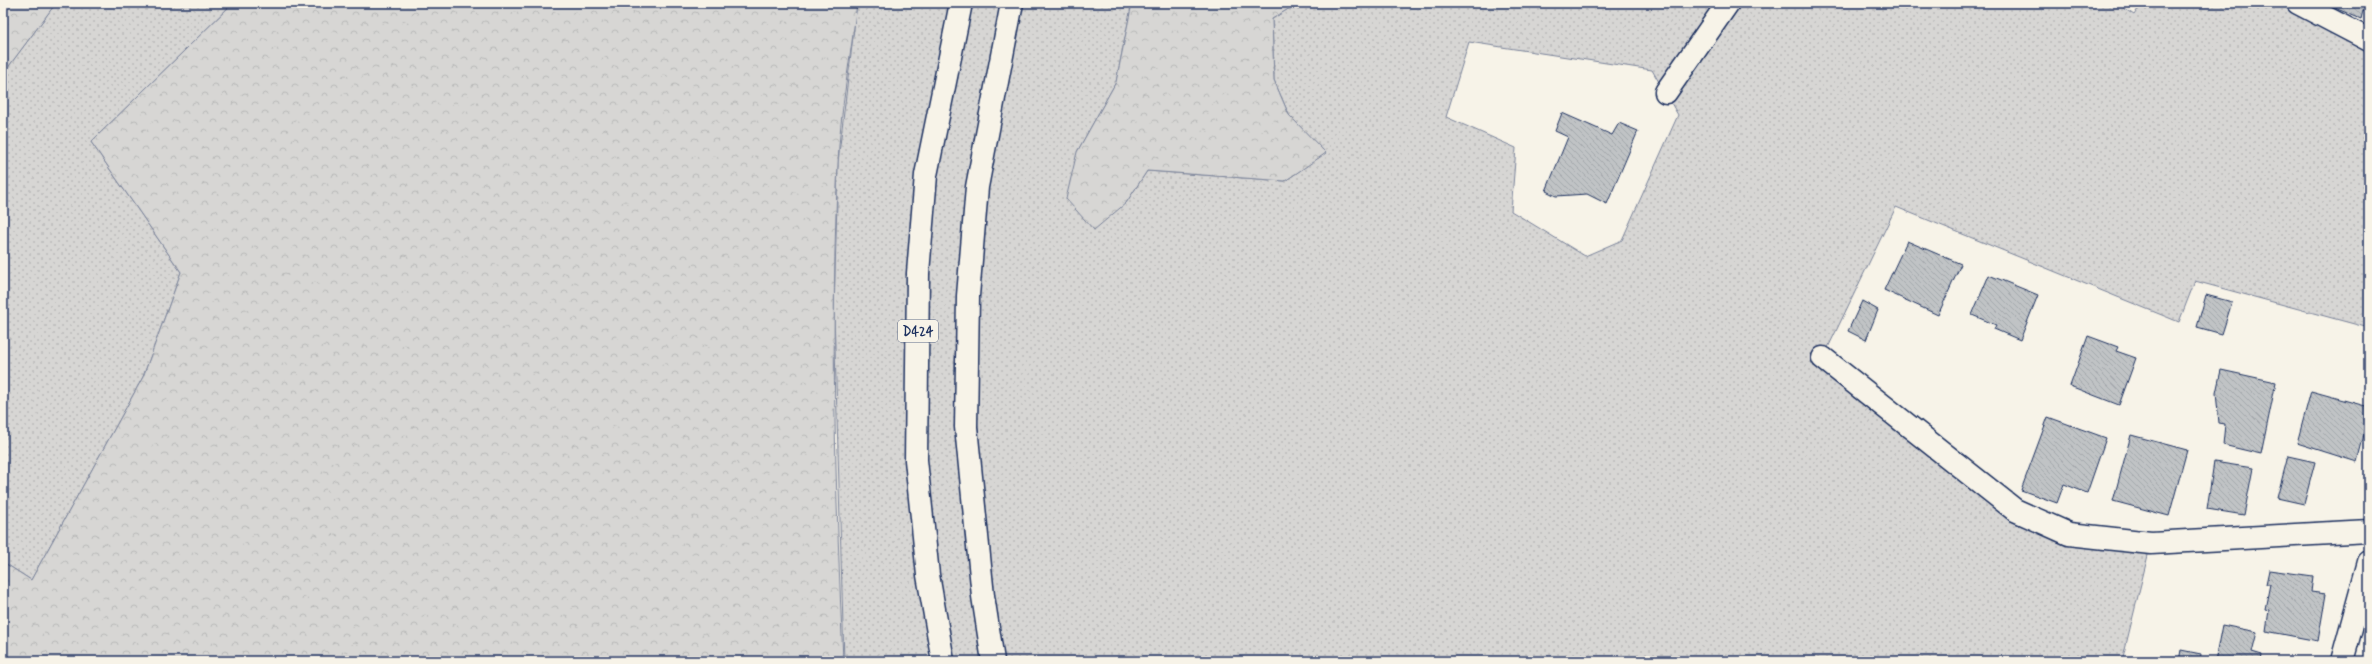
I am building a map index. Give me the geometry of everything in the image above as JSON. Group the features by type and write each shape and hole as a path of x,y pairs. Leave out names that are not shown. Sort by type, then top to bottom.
{"main road":[{"name":"D424","path":"943,661 928,575 916,460 918,273 926,175 961,3"},
{"path":"994,661 983,596 966,427 968,296 977,187 1012,3"},
{"path":"1666,92 1728,3"},
{"path":"2298,3 2369,40"},
{"path":"1823,358 2015,510 2069,534 2151,543 2369,531"},
{"path":"2342,661 2369,562"}],"green space":[{"path":"3,3 56,3 3,74"},
{"path":"56,3 233,3 91,142 181,272 143,377 31,580 3,562 3,74"},
{"path":"233,3 857,3 839,144 834,288 835,413 843,661 3,661 3,562 31,580 143,377 181,272 91,142"},
{"path":"857,3 1132,3 1116,82 1077,152 1126,203 1147,171 1285,181 1325,153 1289,115 1274,80 1272,19 1298,3 2116,3 2134,15 2142,3 2298,3 2369,40 2369,328 2195,281 2179,322 1896,207 1823,358 2015,510 2151,543 2122,661 844,661 834,312 838,162","holes":["1469,42 1652,70 1678,115 1622,240 1585,256 1511,211 1516,148 1446,117"]},
{"path":"1132,3 1298,3 1272,19 1274,80 1289,115 1326,153 1285,181 1147,171 1126,203 1094,230 1066,199 1077,152 1116,82"}],"building":[{"path":"2329,3 2369,3 2369,14 2363,11 2361,19 2328,5"},
{"path":"1562,113 1612,135 1619,123 1638,131 1607,204 1587,194 1556,196 1546,191 1568,137 1555,131"},
{"path":"1907,241 1961,264 1938,315 1884,290"},
{"path":"1989,275 2038,295 2020,340 1994,329 1996,325 1972,315"},
{"path":"2206,295 2232,302 2222,334 2197,327"},
{"path":"1862,301 1878,310 1866,340 1848,331"},
{"path":"2088,336 2118,347 2116,351 2136,358 2119,405 2070,386"},
{"path":"2221,370 2276,382 2261,454 2223,445 2225,424 2219,423 2216,393"},
{"path":"2311,391 2369,407 2369,415 2357,462 2297,443"},
{"path":"2048,417 2106,438 2087,493 2064,484 2057,503 2021,490"},
{"path":"2131,435 2187,450 2169,516 2113,501"},
{"path":"2288,456 2315,462 2304,504 2277,498"},
{"path":"2214,462 2253,468 2244,515 2207,509"},
{"path":"2269,570 2313,576 2311,592 2326,594 2318,641 2266,631 2269,610 2265,609 2270,584 2266,584"},
{"path":"2222,625 2257,632 2252,652 2262,655 2261,661 2215,661"},
{"path":"2181,650 2201,654 2200,661 2179,661"}]}
